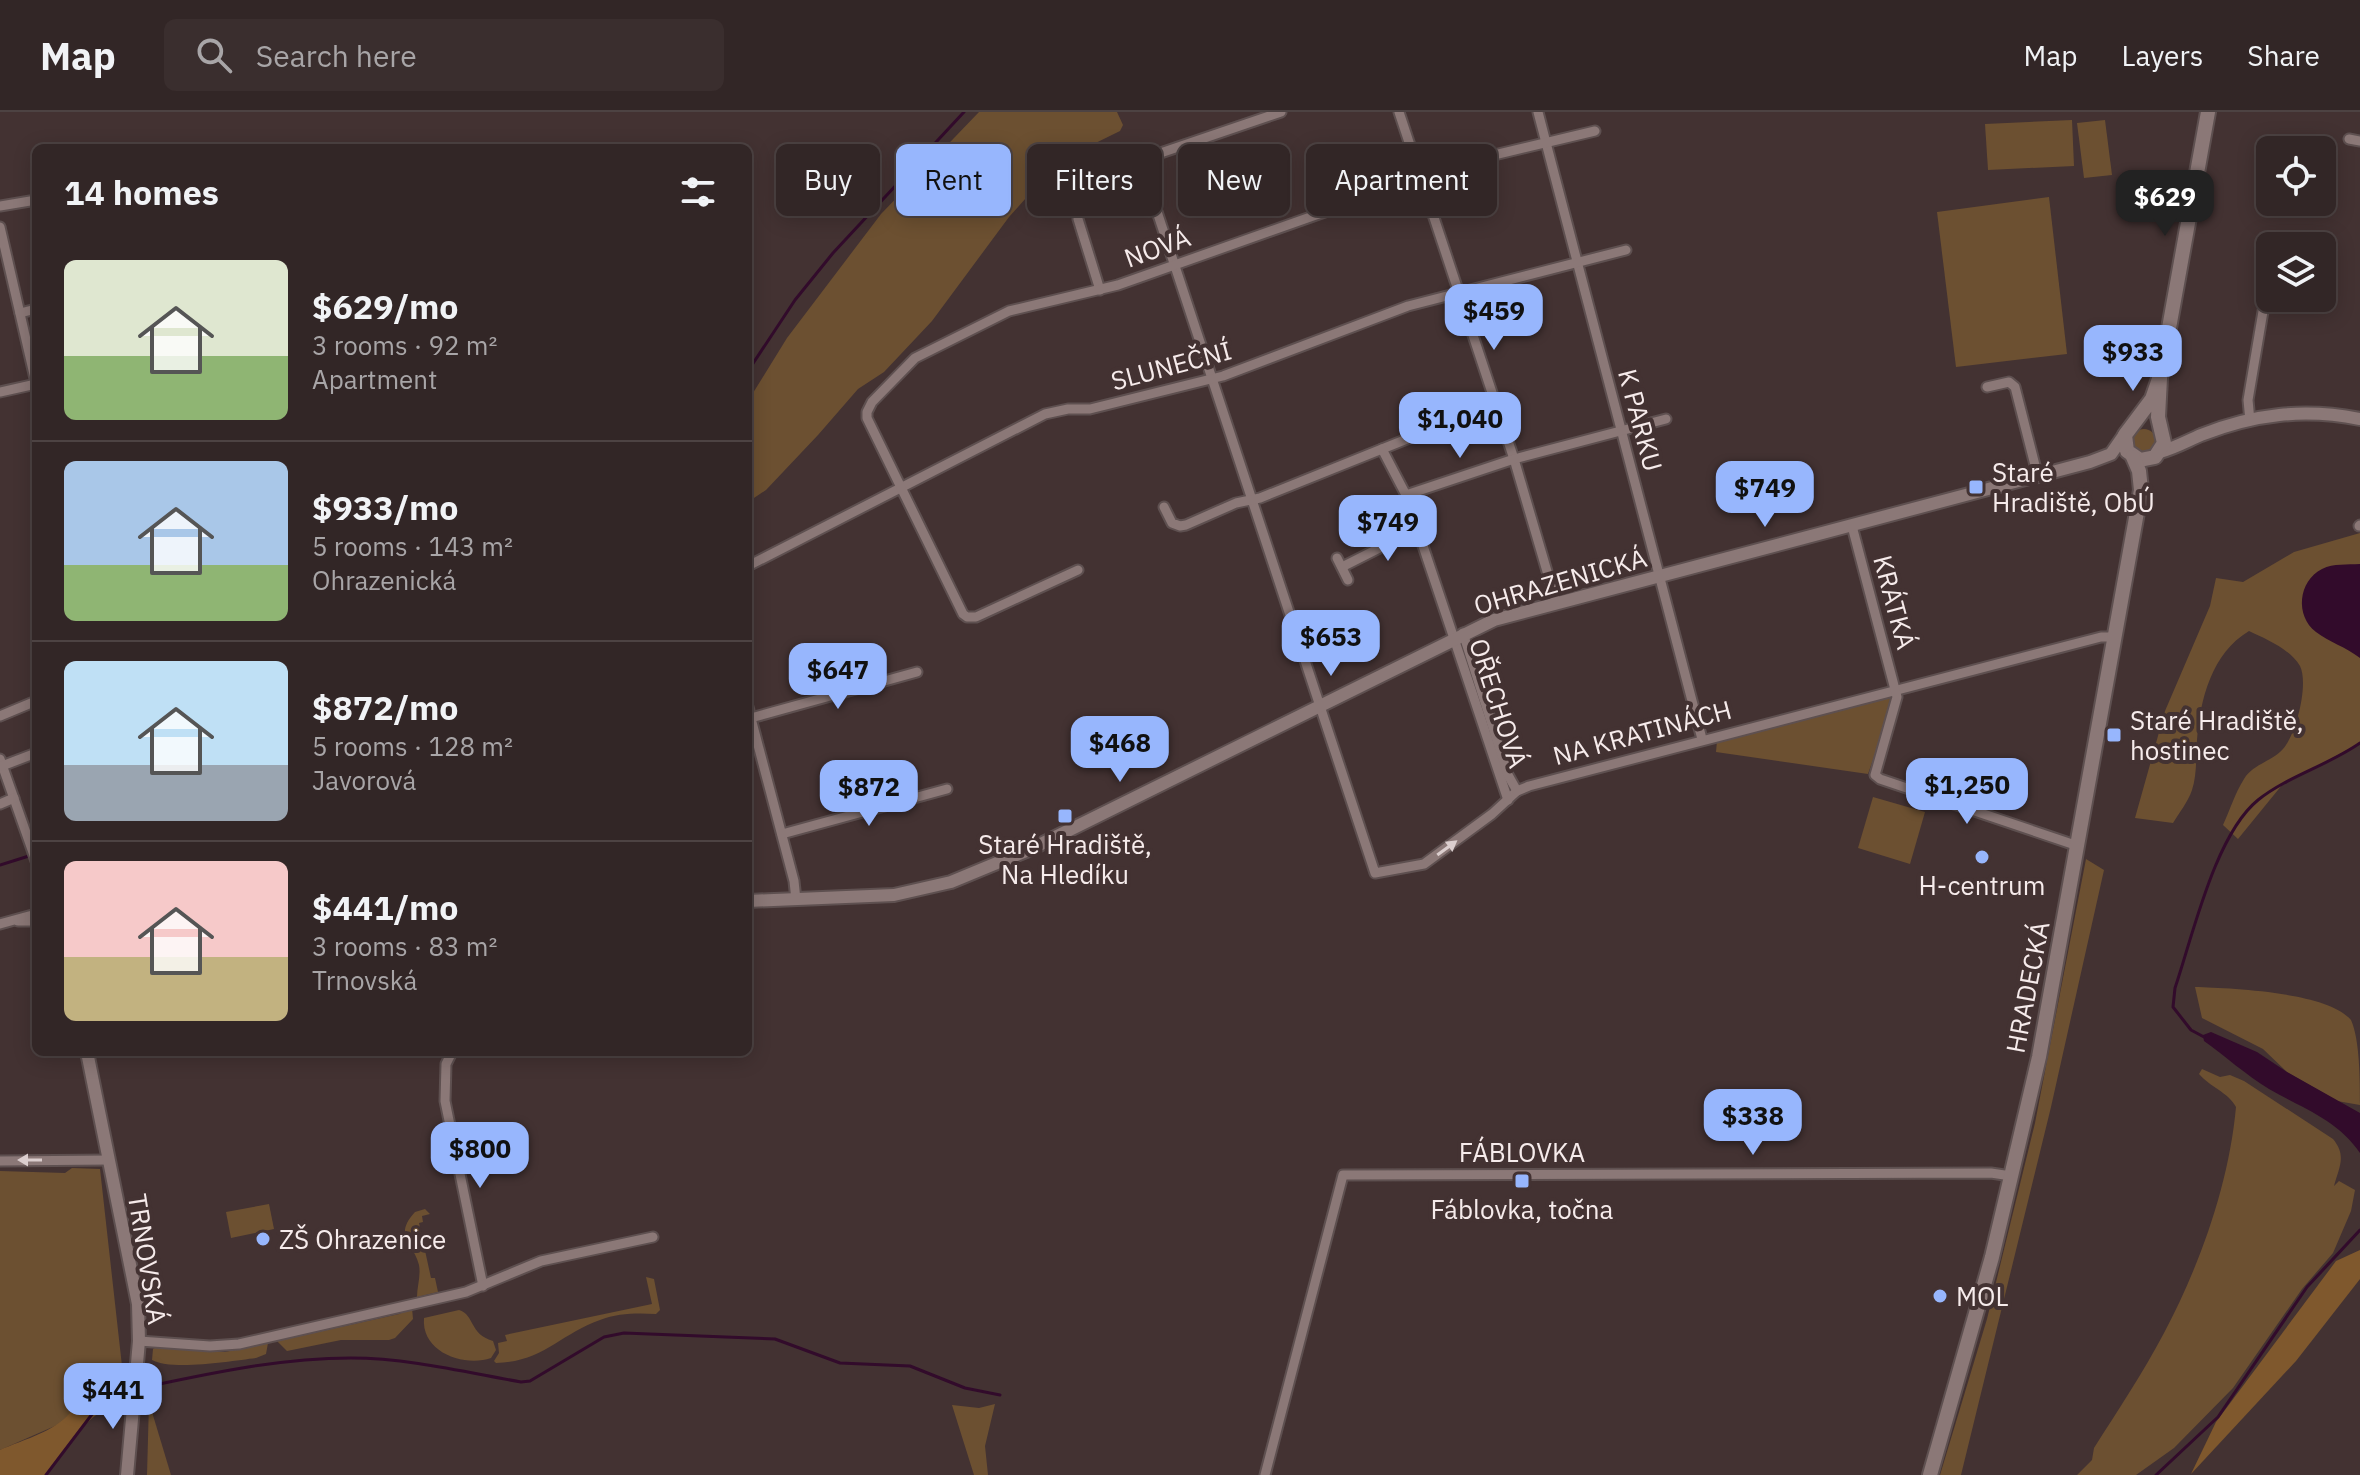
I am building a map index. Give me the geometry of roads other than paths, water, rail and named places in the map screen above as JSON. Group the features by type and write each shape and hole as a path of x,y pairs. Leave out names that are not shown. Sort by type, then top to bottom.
{"main road":[{"path":"2162,370 2152,399 2128,429 2125,443 2132,456 2146,460 2158,455 2164,443 2158,417 2162,370 2208,112"},
{"path":"2128,429 2144,421 2155,424 2162,431"},
{"name":"HRADECKÁ","path":"1930,1475 1959,1378 2011,1176 2051,998 2139,500 2146,475 2158,455"},
{"name":"HRADECKÁ","path":"2132,456 2140,478 2139,500"}],"street":[{"path":"1263,115 1281,112"},
{"path":"1399,112 1409,144"},
{"name":"K PARKU","path":"1538,112 1702,739"},
{"name":"NA KRATINÁCH","path":"1263,115 1140,160 1375,873 1424,864 1517,791 1529,786 1895,689 2101,637 2114,637"},
{"name":"NOVÁ","path":"1497,155 1595,131"},
{"path":"2349,139 2360,141"},
{"path":"0,206 32,201"},
{"name":"NOVÁ","path":"901,488 867,412 872,402 909,364 927,351 1009,311 1100,290 1311,216"},
{"path":"1433,216 1514,459 1556,602"},
{"name":"NOVÁ","path":"1078,219 1100,290"},
{"path":"0,227 32,366"},
{"name":"SLUNEČNÍ","path":"752,564 1045,414 1068,409 1090,409 1211,379 1408,306 1626,250"},
{"path":"20,313 32,310"},
{"path":"2250,421 2248,400 2263,312"},
{"path":"1987,387 2009,382 2015,387 2038,477"},
{"path":"0,392 32,384"},
{"path":"2158,455 2204,434 2250,421 2302,412 2360,419"},
{"path":"1406,495 1514,459 1666,419"},
{"name":"OHRAZENICKÁ","path":"2090,462 2114,451 2128,429"},
{"path":"2162,431 2179,437 2204,434"},
{"path":"1164,507 1172,523 1180,526 1417,435"},
{"name":"OŘECHOVÁ","path":"1382,449 1406,495 1508,775 1517,791"},
{"name":"OHRAZENICKÁ","path":"752,901 862,898 914,892 972,874 1031,849 1458,635 1494,620 2090,462 2132,456"},
{"path":"901,488 967,617 976,617 1078,570"},
{"name":"KRÁTKÁ","path":"1852,526 1895,689"},
{"path":"1348,580 1339,563 1419,528"},
{"name":"OŘECHOVÁ","path":"1458,635 1508,800"},
{"path":"752,712 917,672"},
{"path":"1895,689 1896,704 1876,767 1877,777 2078,846"},
{"path":"0,716 32,703"},
{"path":"752,724 795,882 796,900"},
{"path":"32,754 1,762 32,851"},
{"path":"782,834 947,789"},
{"path":"0,804 14,798"},
{"path":"2,924 32,916"},
{"name":"TRNOVSKÁ","path":"88,1056 137,1293 139,1341 127,1475"},
{"path":"450,1056 446,1064 445,1101 483,1286"},
{"path":"0,1161 109,1160"},
{"name":"FÁBLOVKA","path":"1265,1475 1343,1175 1991,1173 2011,1176"},
{"path":"139,1341 210,1346 239,1344 483,1286 541,1261 653,1237"}],"waterway":[{"path":"752,365 795,300 833,253 964,112"},
{"path":"2204,1037 2191,1030 2173,1007 2175,988 2207,887 2229,837 2258,800 2360,743"},
{"path":"0,865 32,855"},
{"path":"2156,1475 2218,1417 2307,1287 2360,1230"},
{"path":"150,1386 275,1363 351,1358 415,1363 530,1381 604,1337 624,1333 775,1339 840,1363 910,1366 965,1388 1000,1395"},
{"path":"46,1475 96,1409 122,1393"}],"place":[{"name":"Staré Hradiště, ObÚ","path":"1976,487"},
{"name":"Staré Hradiště, hostinec","path":"2114,735"},
{"name":"Staré Hradiště, Na Hledíku","path":"1065,816"},
{"name":"H-centrum","path":"1982,857"},
{"name":"Fáblovka, točna","path":"1522,1181"},
{"name":"ZŠ Ohrazenice","path":"263,1239"},
{"name":"MOL","path":"1940,1296"}]}
